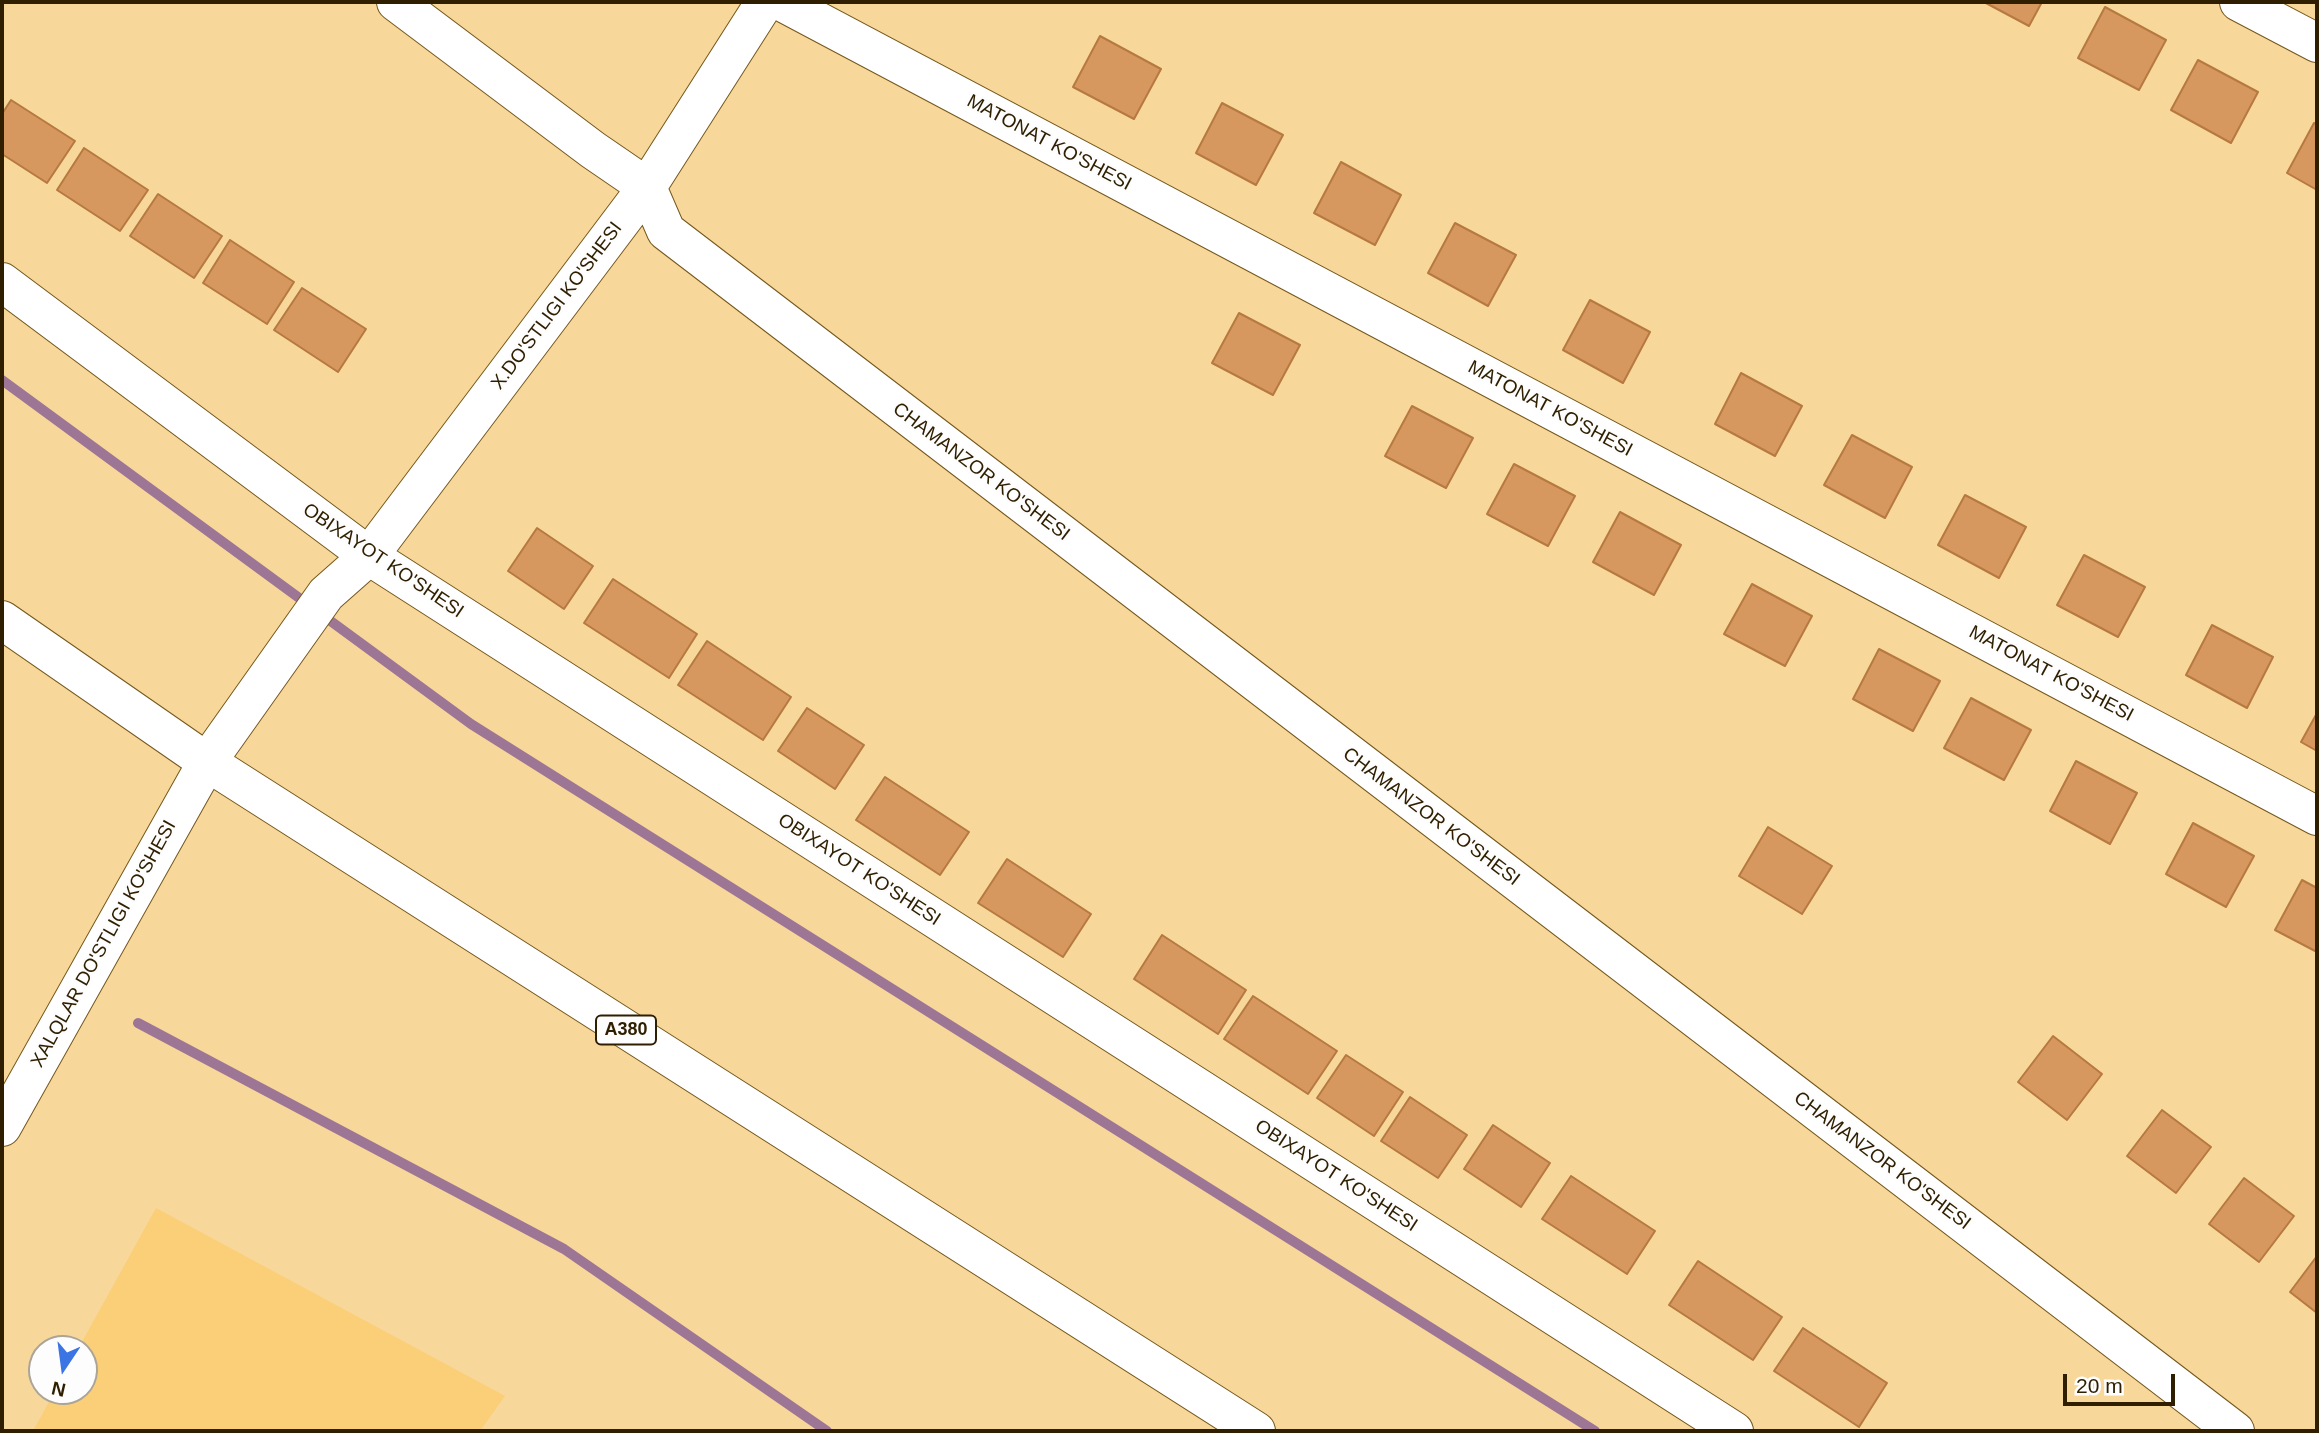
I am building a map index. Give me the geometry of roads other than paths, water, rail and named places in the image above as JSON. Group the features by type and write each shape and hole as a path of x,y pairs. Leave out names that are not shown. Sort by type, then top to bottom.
{"main road":[{"path":"396,2 593,150 647,187"},
{"name":"X.DO'STLIGI KO'SHESI","path":"264,677 326,594 369,556 647,187 765,2"},
{"name":"MATONAT KO'SHESI","path":"782,2 2317,816"},
{"path":"2239,2 2317,43"},
{"name":"CHAMANZOR KO'SHESI","path":"647,187 666,231 2235,1431"},
{"name":"OBIXAYOT KO'SHESI","path":"2,282 369,556 1734,1431"},
{"name":"A380","path":"2,620 207,762 1256,1431"},
{"name":"XALQLAR DO'STLIGI KO'SHESI","path":"2,1127 207,762 264,677"}],"waterway":[{"path":"2,380 471,724 1595,1431"},
{"path":"138,1023 564,1249 827,1431"}]}
